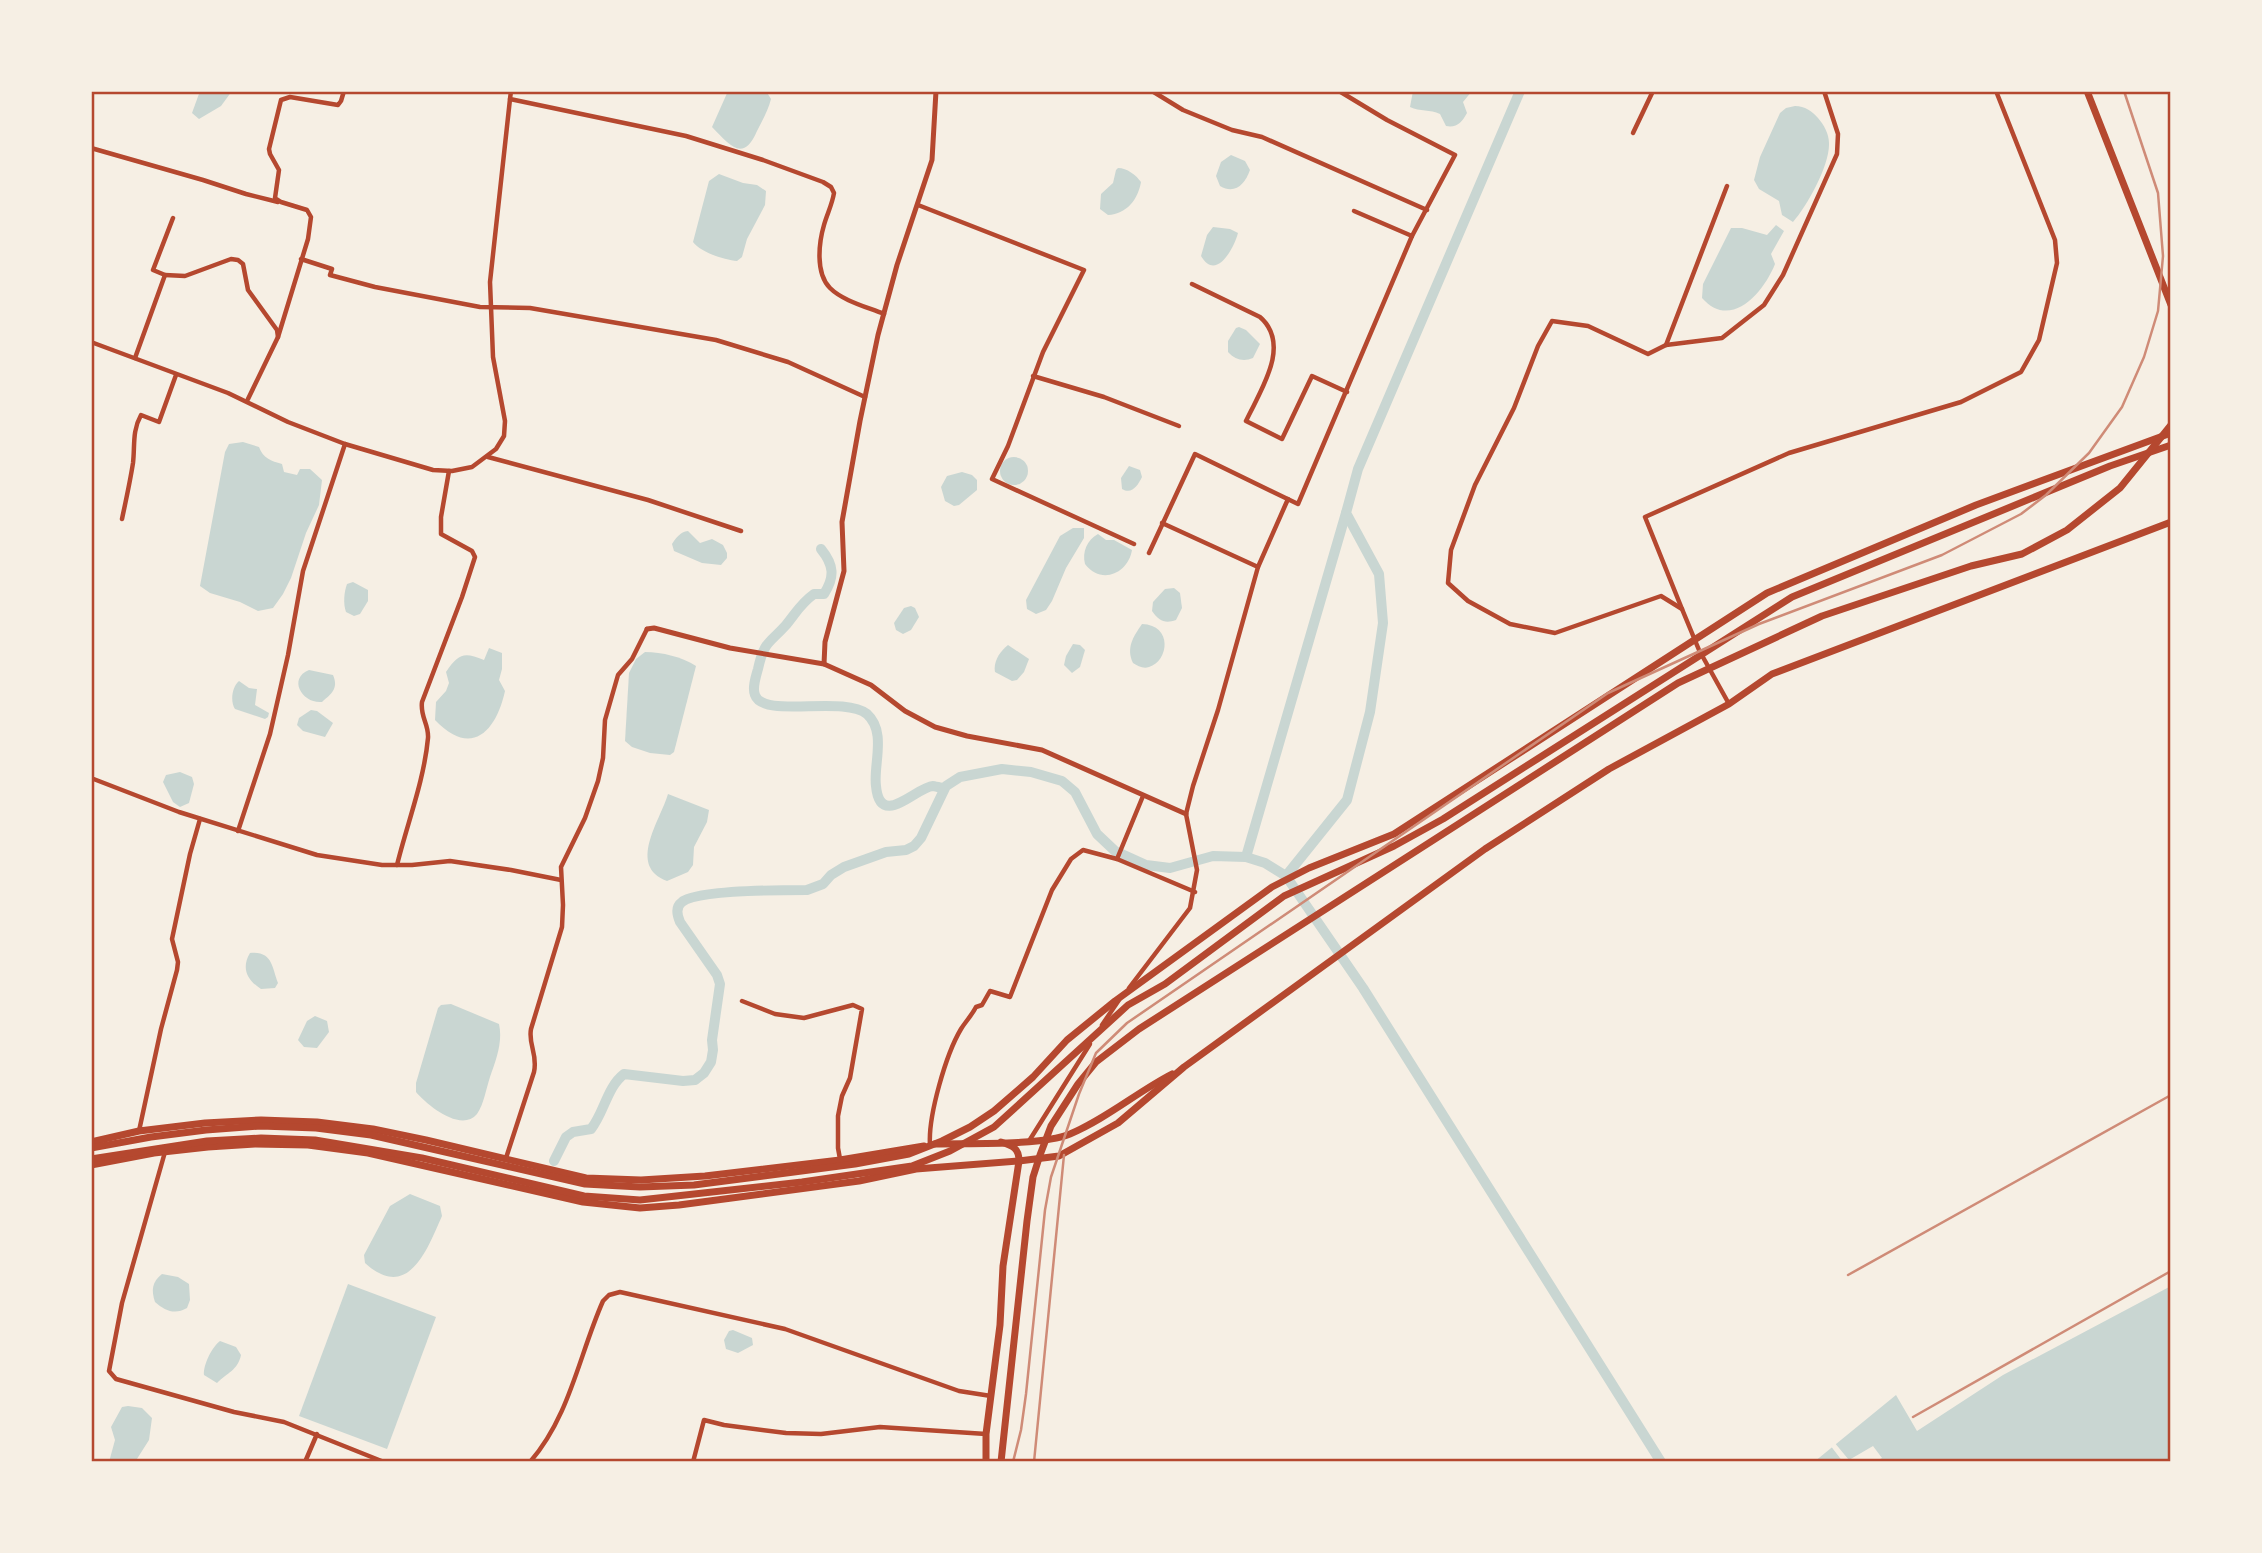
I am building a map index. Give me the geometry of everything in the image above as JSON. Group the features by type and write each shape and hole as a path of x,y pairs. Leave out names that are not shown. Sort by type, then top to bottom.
{"main road":[{"path":"2087,91 2171,304"},
{"path":"1001,1462 1033,1177 1051,1126 1096,1062 1139,1029 1678,682 1822,616 1971,566 2022,554 2067,530 2120,488 2171,425"},
{"path":"91,1148 151,1136 205,1130 261,1126 316,1128 371,1135 585,1184 640,1187 735,1180 855,1164 909,1153 951,1137 994,1111 1033,1077 1067,1040 1115,1001 1272,887 1309,868 1394,834 1767,593 1976,505 2171,433"},
{"path":"91,1159 207,1141 261,1138 315,1140 422,1158 584,1196 640,1200 857,1175 912,1166 950,1151 994,1127 1128,1005 1165,984 1284,897 1394,846 1443,819 1792,597 2110,466 2171,445"},
{"path":"91,1165 164,1152 255,1144 336,1148 422,1164 564,1198 640,1208 859,1181 916,1169 1059,1156 1118,1123 1184,1067 1485,849 1609,769 1729,704 1772,674 2171,522"},
{"path":"91,1142 139,1131 205,1123 261,1120 317,1122 373,1129 586,1178 694,1178 840,1160 930,1144 1029,1141 1069,1134 1184,1067"},
{"path":"986,1462 986,1434 1000,1325 1003,1266 1019,1161 1019,1153 1014,1146 1001,1142"}],"street":[{"path":"281,202 275,198 279,170 269,149 281,100 290,97 338,105 344,91"},
{"path":"91,344 228,393 288,422 345,444 433,470 449,471 472,467 496,449 504,436 505,421 496,381 490,306 493,239 512,91"},
{"path":"824,664 824,642 844,571 842,522 865,397 897,265 932,160 936,91"},
{"path":"1152,91 1171,105 1216,124 1262,137 1427,210"},
{"path":"1161,98 1164,91"},
{"path":"1149,553 1195,454 1298,504 1412,236 1455,155 1387,120 1339,91"},
{"path":"1633,133 1654,91"},
{"path":"1682,609 1661,596 1555,633 1510,624 1468,601 1448,583 1451,550 1475,485 1514,408 1538,346 1552,321 1588,326 1648,354 1665,345 1722,338 1764,305 1783,275 1837,154 1838,134 1824,91"},
{"path":"1729,704 1699,650 1645,517 1789,453 1961,402 2021,372 2039,340 2057,264 2055,240 1996,91"},
{"path":"510,99 686,136 823,182 831,187 834,193 820,247 826,281 829,287 837,292 884,314"},
{"path":"91,148 311,213 310,227 278,337 248,398"},
{"path":"1665,345 1727,186"},
{"path":"918,205 1084,270 1033,376 1008,446 992,478 1134,544"},
{"path":"1354,211 1376,223 1412,236"},
{"path":"173,218 153,270 165,275 185,276 231,259 238,260 243,264 248,290 277,330 278,337"},
{"path":"301,259 332,270 330,275 375,287 480,307 530,308 716,340 788,362 865,397"},
{"path":"135,358 165,275"},
{"path":"1192,284 1260,317 1271,331 1273,359 1246,421 1282,439 1312,376 1347,392"},
{"path":"122,519 135,450 132,444 137,422 141,415 159,422 176,374"},
{"path":"1033,376 1104,397 1179,426"},
{"path":"238,831 270,734 303,571 345,444"},
{"path":"487,457 648,500 741,531"},
{"path":"397,865 425,762 428,730 421,712 422,702 475,557 472,551 441,534 441,517 449,471"},
{"path":"1029,1141 1061,1086 1114,1007 1190,908 1197,870 1186,814 1258,567 1288,499"},
{"path":"1161,523 1258,567"},
{"path":"505,1159 537,1060 529,1037 562,927 564,905 561,867 598,781 606,720 618,675 632,659 647,629 654,628 719,646 824,664 871,685 905,711 935,727 1042,750 1186,814"},
{"path":"91,778 200,819 317,855 382,865 450,861 561,880"},
{"path":"1116,859 1143,796"},
{"path":"139,1131 177,970 178,962 172,939 200,819"},
{"path":"930,1144 929,1130 934,1108 961,1029 976,1007 982,1005 990,991 1010,997 1052,890 1071,859 1083,850 1116,859 1195,892"},
{"path":"742,1001 775,1014 804,1018 853,1005 862,1009 850,1078 842,1096 838,1116 840,1160"},
{"path":"164,1152 122,1303 108,1371 111,1376 234,1412 284,1422 384,1462"},
{"path":"530,1462 549,1437 565,1403 603,1301 609,1295 620,1292 785,1329 959,1391 991,1396"},
{"path":"693,1462 704,1420 786,1433 821,1434 880,1427 986,1434"},
{"path":"305,1462 317,1434"}],"shaded area":[{"path":"200,91 232,91 221,106 199,119 192,113"},
{"path":"728,91 766,91 771,99 752,141 741,149 730,144 712,127"},
{"path":"1413,91 1472,91 1463,102 1467,113 1465,116 1459,124 1446,126 1440,114 1410,107"},
{"path":"1795,106 1805,108 1816,115 1826,130 1829,143 1826,162 1817,185 1793,222 1782,215 1779,201 1759,189 1754,180 1760,157 1780,113"},
{"path":"1231,155 1245,161 1250,170 1242,184 1235,189 1220,186 1216,176 1221,162"},
{"path":"1118,168 1131,172 1141,182 1137,194 1126,209 1108,215 1100,209 1101,194 1113,183"},
{"path":"719,174 757,185 766,191 765,205 747,239 742,257 737,261 713,255 693,242 709,181"},
{"path":"1776,225 1784,231 1771,254 1775,264 1755,296 1735,309 1724,311 1713,307 1702,298 1703,284 1731,228 1767,235"},
{"path":"1213,227 1238,233 1224,260 1213,265 1201,256 1207,235"},
{"path":"1239,327 1260,344 1253,358 1240,360 1228,352 1228,341"},
{"path":"243,442 259,447 268,458 282,464 284,472 297,475 300,469 310,469 322,480 319,505 306,533 291,578 273,608 258,611 240,602 210,593 200,586 225,452 229,444"},
{"path":"1014,457 1024,461 1028,471 1024,481 1014,485 1004,481 1000,471 1004,461"},
{"path":"1129,466 1140,470 1142,477 1137,486 1126,491 1122,489 1121,478"},
{"path":"962,472 977,480 977,490 954,506 945,501 941,487 947,476"},
{"path":"1073,528 1084,528 1084,538 1066,568 1052,601 1046,610 1036,614 1027,609 1026,600 1060,536"},
{"path":"688,531 700,543 712,539 723,545 727,558 721,565 702,563 674,551 672,544 680,534"},
{"path":"1098,534 1132,550 1120,571 1099,574 1085,564 1086,547"},
{"path":"353,582 368,590 368,601 360,614 354,616 346,612 344,602 347,584"},
{"path":"1174,588 1180,593 1182,608 1176,620 1162,621 1152,611 1153,602 1165,589"},
{"path":"911,606 919,617 911,630 903,634 896,630 894,623 904,608"},
{"path":"1142,624 1159,630 1165,644 1161,658 1147,668 1133,663 1130,652 1133,638"},
{"path":"1073,644 1080,645 1085,650 1080,667 1072,673 1064,665"},
{"path":"1008,645 1029,659 1024,672 1017,680 1012,681 995,672 998,657"},
{"path":"489,648 502,653 499,680 505,691 501,706 488,728 480,735 460,737 435,720 436,702 446,691 449,683 446,672 455,661 467,655 484,660"},
{"path":"645,652 672,656 696,666 674,752 670,755 650,753 632,747 625,741 629,673 636,659"},
{"path":"309,670 333,675 335,688 322,702 309,699 300,690 299,679"},
{"path":"239,681 249,688 257,689 255,705 269,713 268,717 265,719 235,709 232,694"},
{"path":"311,710 317,711 333,723 325,737 303,731 297,725 299,718"},
{"path":"180,772 192,777 194,784 189,803 180,807 173,802 163,782 166,775"},
{"path":"668,794 709,810 707,822 694,847 693,865 688,872 667,881 655,874 649,865 648,854 654,829"},
{"path":"250,953 263,955 270,962 278,983 275,988 261,989 249,978 246,964"},
{"path":"451,1004 499,1024 498,1051 481,1106 477,1114 470,1119 454,1119 445,1115 416,1092 416,1083 438,1008"},
{"path":"315,1016 327,1021 329,1032 317,1048 304,1047 298,1040 307,1021"},
{"path":"410,1194 440,1206 442,1216 430,1243 414,1267 393,1277 380,1274 365,1263 364,1255 390,1206"},
{"path":"162,1274 178,1277 189,1284 190,1300 187,1308 170,1311 155,1302 153,1286"},
{"path":"348,1284 436,1317 387,1449 299,1416"},
{"path":"2171,1286 2171,1462 1814,1462 1896,1395 1917,1431 2003,1375"},
{"path":"733,1330 752,1338 753,1345 738,1353 726,1349 724,1340 729,1331"},
{"path":"220,1341 236,1347 241,1355 235,1368 217,1383 204,1375 204,1371 214,1347"},
{"path":"122,1407 142,1408 152,1418 149,1440 135,1462 109,1462 115,1440 111,1427"}],"pier":[{"path":"1834,1442 1849,1460 1873,1446 1882,1458 1875,1462 1843,1462 1830,1445"}],"waterway":[{"path":"1286,876 1347,800 1370,712 1383,623 1379,574 1346,513 1358,469 1520,91"},
{"path":"1246,857 1346,513"},
{"path":"821,549 832,571 828,588 824,594 814,594 805,601 765,648 755,682 755,695 761,702 772,705 841,706 867,714 873,721 878,739 876,786 879,799 884,805 900,803 926,788 943,788"},
{"path":"554,1161 566,1137 573,1132 591,1129 618,1079 624,1074 695,1080 711,1062 720,984 717,975 680,922 677,914 682,902 690,898 722,893 807,890 823,884 844,867 886,852 906,850 914,846 921,838 946,786 960,777 1002,769 1031,772 1062,781 1075,792 1097,834 1115,851 1146,865 1170,868 1213,856 1246,857 1265,863 1286,876 1363,988 1661,1462"}],"railway":[{"path":"1013,1462 1026,1394 1045,1210 1051,1177 1096,1053 1127,1023 1608,693 1759,624 1942,555 2021,514 2046,495 2089,453 2122,407 2144,357 2158,311 2163,256 2158,193 2124,91"},
{"path":"1848,1275 2171,1095"},
{"path":"1034,1462 1064,1155"},
{"path":"1913,1417 2171,1271"}]}
